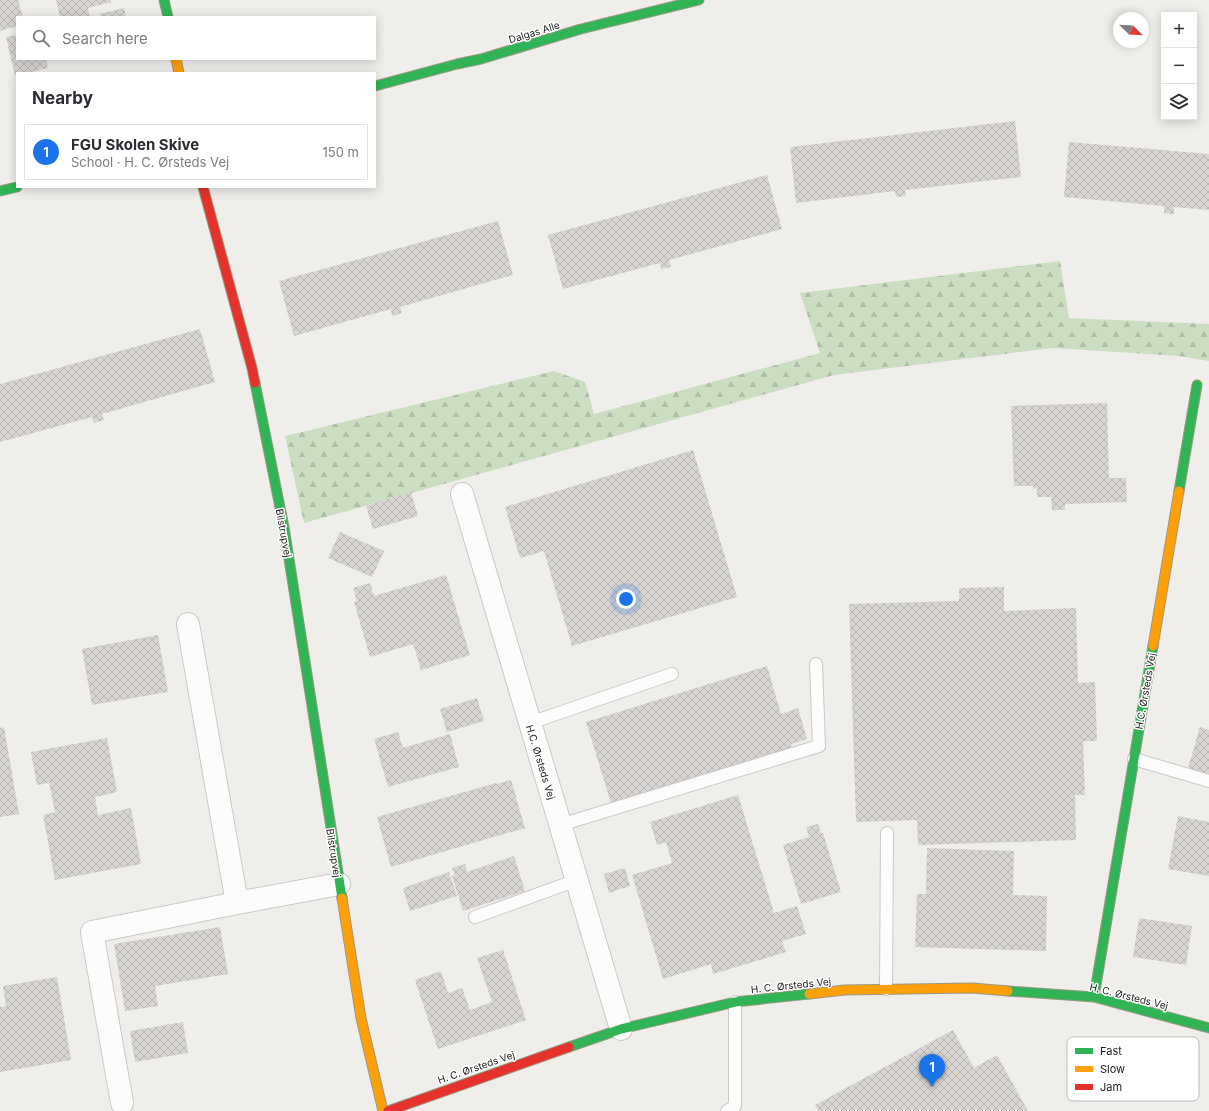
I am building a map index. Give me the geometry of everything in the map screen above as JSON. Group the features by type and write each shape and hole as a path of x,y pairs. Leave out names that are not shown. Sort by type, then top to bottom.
{"street":[{"path":"164,0 168,16"},
{"name":"Dalgas Alle","path":"376,86 481,59 581,29 699,0"},
{"path":"176,60 179,72"},
{"path":"0,191 16,187"},
{"name":"Bilstrupvej","path":"203,188 252,368 284,527 360,1018 383,1111"},
{"name":"H.C. Ørsteds Vej","path":"1094,997 1197,385"},
{"name":"H.C. Ørsteds Vej","path":"462,494 621,1029"},
{"path":"188,624 237,903"},
{"name":"Bilstrupvej","path":"122,1103 92,932 339,884"},
{"name":"H. C. Ørsteds Vej","path":"388,1111 404,1104 621,1029 735,1002 845,990 972,988 1094,997 1209,1028"}],"lane":[{"path":"560,825 819,746 816,664"},
{"path":"530,723 672,674"},
{"path":"1134,759 1209,781"},
{"path":"886,989 887,833"},
{"path":"475,917 577,880"},
{"path":"727,1111 735,1106 735,1002"}],"green space":[{"path":"1060,261 1069,318 1209,324 1209,361 1179,356 1053,348 834,375 304,523 285,436 554,371 585,382 594,414 820,353 800,293"}],"building":[{"path":"0,0 18,0 23,16 16,16 16,26 0,31"},
{"path":"56,0 110,0 111,2 88,8 90,16 60,16"},
{"path":"124,8 126,16 101,16 100,14"},
{"path":"16,35 16,60 46,60 48,68 31,72 16,72 15,76 6,37"},
{"path":"1015,121 1021,177 905,190 906,196 896,197 895,191 796,203 790,147"},
{"path":"1069,142 1209,154 1209,210 1174,207 1174,214 1164,213 1164,206 1064,197"},
{"path":"767,175 782,229 669,260 671,267 661,269 660,263 563,289 548,235"},
{"path":"498,221 513,275 400,307 402,313 392,316 391,309 294,336 279,281"},
{"path":"200,329 215,382 102,414 104,420 94,423 92,417 0,442 0,384"},
{"path":"1107,403 1109,478 1126,478 1127,502 1065,504 1065,510 1052,510 1051,497 1037,497 1037,488 1033,489 1033,486 1014,486 1011,406"},
{"path":"693,450 737,597 572,646 544,551 520,558 505,507"},
{"path":"411,492 418,516 373,529 366,506"},
{"path":"340,532 384,551 372,577 328,558"},
{"path":"446,575 470,655 421,670 413,644 370,657 354,602 357,601 353,588 370,583 374,596"},
{"path":"1004,587 1004,611 1076,608 1078,683 1095,682 1097,741 1083,741 1085,795 1075,795 1076,840 918,845 917,820 856,822 849,604 959,601 959,588"},
{"path":"158,635 168,692 92,705 82,649"},
{"path":"767,666 781,714 798,708 807,739 791,744 792,748 611,803 586,722"},
{"path":"477,698 484,721 447,732 440,709"},
{"path":"4,727 19,814 0,817 0,728"},
{"path":"1200,727 1209,730 1209,777 1206,776 1207,774 1188,768"},
{"path":"398,732 403,748 450,734 459,767 388,787 374,739"},
{"path":"107,738 117,792 95,797 98,815 131,808 141,864 55,880 43,815 55,812 49,783 37,785 31,752"},
{"path":"511,780 525,828 391,867 377,817"},
{"path":"738,795 774,913 797,906 806,934 782,941 786,952 713,974 711,964 663,979 632,875 672,863 666,842 657,845 650,822"},
{"path":"1178,816 1209,822 1209,876 1168,869"},
{"path":"818,824 821,833 823,833 841,892 801,904 783,845 809,837 806,827"},
{"path":"927,848 1014,851 1013,895 1047,896 1046,951 915,947 917,894 926,894"},
{"path":"514,856 525,891 463,911 452,876 455,875 452,868 465,864 467,872"},
{"path":"625,868 630,886 609,893 604,874"},
{"path":"449,872 457,896 410,911 403,888"},
{"path":"1139,918 1192,926 1186,965 1133,957"},
{"path":"220,927 228,974 155,986 158,1006 125,1011 114,944"},
{"path":"503,950 526,1020 438,1049 415,980 441,971 448,993 462,988 470,1010 492,1002 477,958"},
{"path":"57,977 71,1060 0,1072 0,1007 6,1006 3,986"},
{"path":"183,1022 188,1053 135,1062 130,1031"},
{"path":"953,1030 974,1068 997,1055 1028,1111 819,1111 815,1105"}],"traffic: fast":[{"path":"164,0 168,16"},
{"path":"376,86 481,59 581,29 699,0"},
{"path":"0,191 16,187"},
{"path":"255,383 284,527 342,898"},
{"path":"1179,491 1197,385"},
{"path":"1094,997 1153,646"},
{"path":"1008,991 1094,997 1209,1028"},
{"path":"569,1047 621,1029 735,1002 809,994"}],"traffic: slow":[{"path":"176,60 179,72"},
{"path":"1153,646 1179,491"},
{"path":"342,898 361,1018 383,1111"},
{"path":"809,994 845,990 972,988 1008,991"}],"traffic: jam":[{"path":"203,188 255,383"},
{"path":"388,1111 569,1047"}],"place":[{"name":"FGU Skolen Skive","path":"932,1087"}]}
